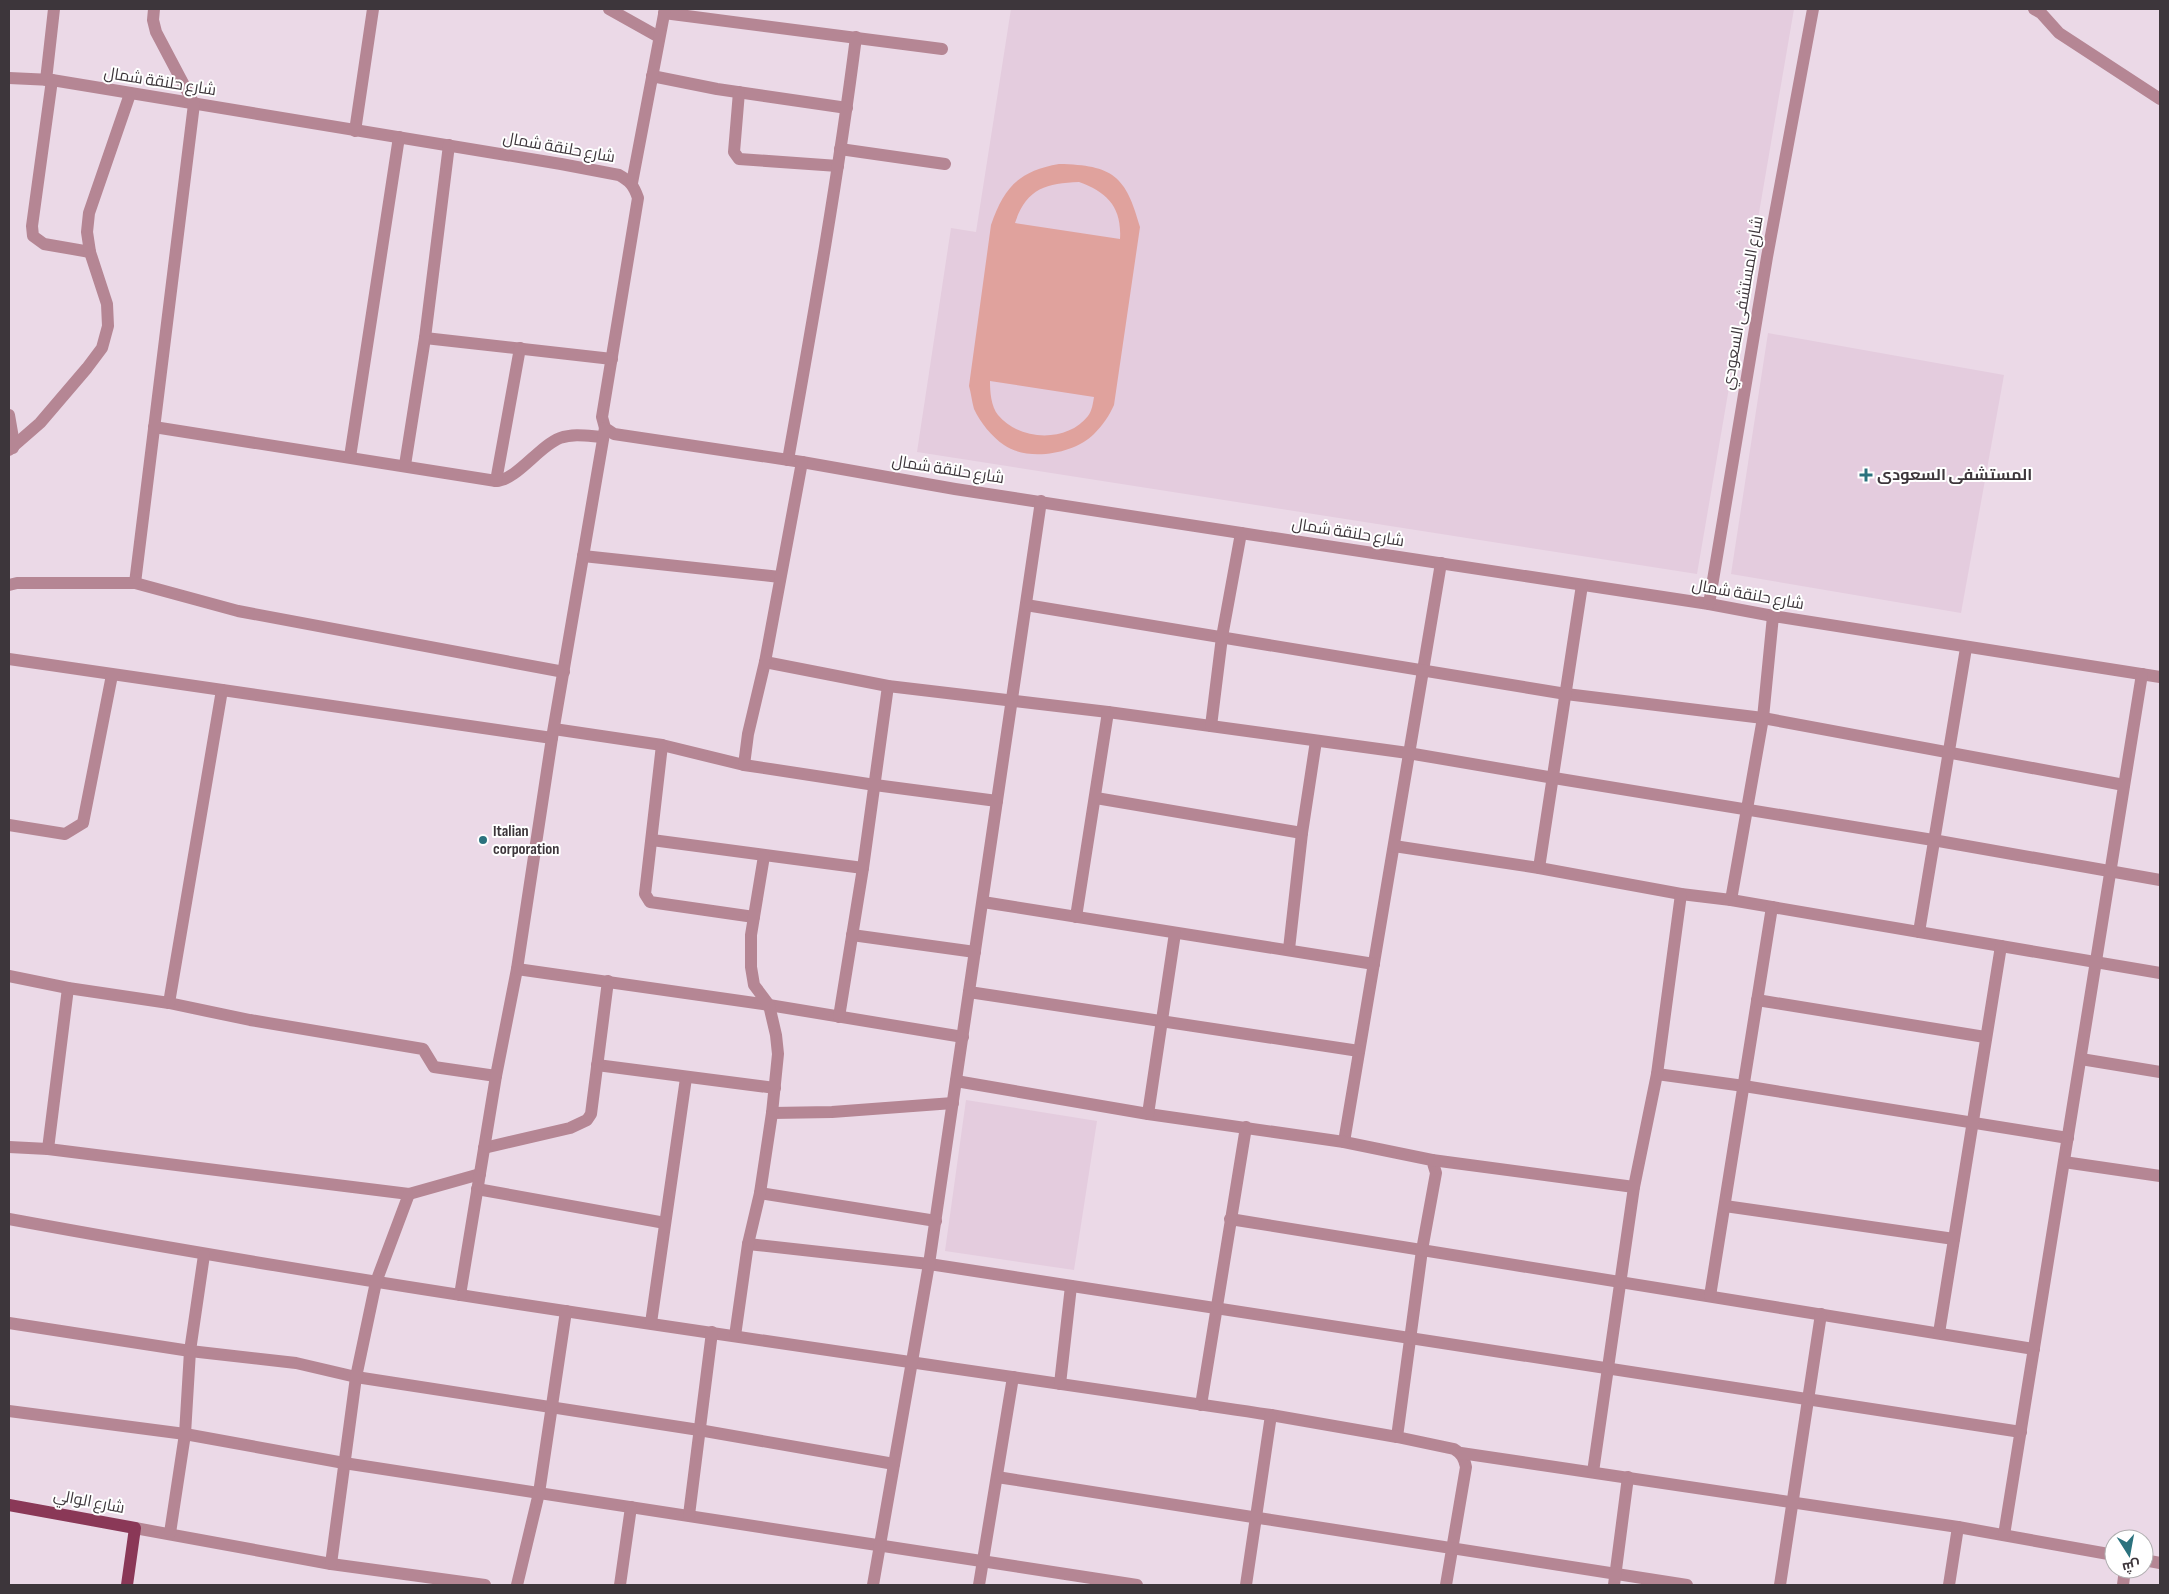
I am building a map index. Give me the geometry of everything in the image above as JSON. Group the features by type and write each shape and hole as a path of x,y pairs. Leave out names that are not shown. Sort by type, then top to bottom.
{"main road":[{"name":"شارع الوالي","path":"9,1505 134,1528 127,1585"}],"street":[{"path":"54,9 49,80 32,226 33,236 44,244 90,252"},
{"path":"135,583 194,104 156,32 153,20 154,9"},
{"path":"355,131 373,9"},
{"path":"609,9 659,36"},
{"name":"شارع المستشفى السعودي","path":"1709,604 1767,257 1813,9"},
{"path":"2034,9 2041,13 2059,33 2160,99"},
{"path":"632,183 664,11 942,49"},
{"path":"788,460 817,300 847,108 856,37"},
{"path":"652,76 739,92 847,108"},
{"name":"شارع حلنقة شمال","path":"9,78 49,80 450,145 618,175 632,183 638,198 638,205 602,417 604,432 802,462 955,489 1709,604 1966,648 2160,677"},
{"path":"739,92 734,152 739,160 838,166"},
{"path":"11,449 40,423 102,348 108,326 108,304 90,252 87,232 89,213 130,94"},
{"path":"350,457 399,137"},
{"path":"405,465 425,338 450,145"},
{"path":"840,148 945,164"},
{"path":"425,338 612,359"},
{"path":"496,481 520,348"},
{"path":"9,415 13,438 11,449"},
{"path":"154,428 405,465 496,481 506,479 546,446 560,439 575,435 604,432 553,734 517,969 496,1076 460,1295"},
{"path":"744,765 748,734 765,662 802,462"},
{"path":"873,1585 936,1221 1042,501"},
{"path":"1211,726 1222,637 1241,533"},
{"path":"583,556 780,577"},
{"path":"1344,1142 1441,563"},
{"path":"9,585 17,583 135,583 238,611 564,672"},
{"path":"1539,868 1582,585"},
{"path":"1026,605 1566,694 1763,718 2124,786"},
{"path":"1731,900 1763,718 1773,616"},
{"path":"1919,932 1966,648"},
{"path":"9,659 112,675 553,734 662,744 744,765 997,801"},
{"path":"765,662 888,686 1108,712 1316,742 1408,753 1934,840 2160,880"},
{"path":"2004,1535 2112,871 2142,674"},
{"path":"9,825 65,834 83,823 112,675"},
{"path":"839,1017 863,868 888,686"},
{"path":"169,1003 222,690"},
{"path":"1076,917 1108,712"},
{"path":"1289,949 1302,833 1316,742"},
{"path":"662,744 645,894 650,902 754,917"},
{"path":"1096,798 1302,833"},
{"path":"652,840 863,868"},
{"path":"1394,846 1539,868 1681,894 1731,900 2160,973"},
{"path":"734,1336 748,1244 760,1193 772,1113 778,1054 769,1005 754,985 751,967 754,917 764,856"},
{"path":"1593,1472 1634,1187 1657,1074 1681,894"},
{"path":"983,902 1289,949 1374,964"},
{"path":"1710,1296 1772,907"},
{"path":"1148,1114 1175,933"},
{"path":"852,935 975,952"},
{"path":"1939,1333 2001,946"},
{"path":"517,969 769,1005 963,1037"},
{"path":"9,976 68,988 169,1003 250,1020 423,1049 434,1067 496,1076"},
{"path":"484,1148 570,1128 587,1120 591,1114 608,981"},
{"path":"48,1149 68,988"},
{"path":"969,992 1359,1051"},
{"path":"1757,1000 1986,1037"},
{"path":"2080,1059 2160,1072"},
{"path":"597,1065 774,1088"},
{"path":"1657,1074 1744,1086 2068,1138"},
{"path":"651,1323 686,1078"},
{"path":"956,1081 1148,1114 1344,1142 1432,1160 1634,1187"},
{"path":"772,1113 832,1112 953,1103"},
{"path":"1201,1405 1246,1127"},
{"path":"9,1147 48,1149 409,1194 480,1174"},
{"path":"1397,1437 1422,1250 1436,1173 1432,1160"},
{"path":"2064,1162 2160,1176"},
{"path":"477,1189 665,1223"},
{"path":"760,1193 936,1221"},
{"path":"331,1564 356,1377 376,1282 409,1194"},
{"path":"1725,1206 1954,1239"},
{"path":"9,1219 204,1255 566,1311 1201,1405 1397,1437 1428,1443 1460,1453 1958,1527 2104,1553"},
{"path":"1230,1219 2034,1349"},
{"path":"748,1244 929,1264 2021,1432"},
{"path":"170,1533 185,1434 190,1351 204,1255"},
{"path":"1060,1384 1071,1286"},
{"path":"517,1585 538,1493 566,1311"},
{"path":"1780,1585 1821,1314"},
{"path":"9,1323 190,1351 296,1363 356,1377 700,1430 894,1464"},
{"path":"688,1515 712,1332"},
{"path":"979,1585 1012,1377"},
{"path":"9,1411 185,1434 344,1463 880,1544 984,1563 1137,1585"},
{"path":"1246,1585 1271,1416"},
{"path":"1446,1585 1466,1467 1460,1453"},
{"path":"997,1477 1452,1548 1614,1580 1687,1585"},
{"path":"1614,1580 1628,1477"},
{"path":"620,1585 631,1507"},
{"path":"1949,1585 1958,1527"},
{"path":"134,1528 170,1533 331,1564 397,1579 486,1585"}],"shaded area":[{"path":"1011,9 1794,9 1697,574 917,452 951,228 976,232"},
{"path":"1059,164 1077,165 1105,171 1122,185 1129,196 1140,227 1114,405 1100,427 1085,441 1063,451 1038,454 1014,450 995,438 983,424 974,409 969,386 991,225 1001,200 1015,183 1023,176 1045,167","holes":["1079,182 1098,191 1111,202 1118,218 1120,239 1015,223 1025,202 1031,195 1047,186","990,381 1094,397 1092,407 1088,416 1079,425 1068,431 1056,434 1030,434 1007,424 998,415 992,403"]},
{"name":"المستشفى السعودى","path":"1768,333 2004,375 1961,613 1731,574"},
{"path":"966,1100 1097,1121 1074,1270 945,1251"}],"place":[{"name":"المستشفى السعودى","path":"1866,475"},
{"name":"Italian corporation","path":"483,840"}]}
